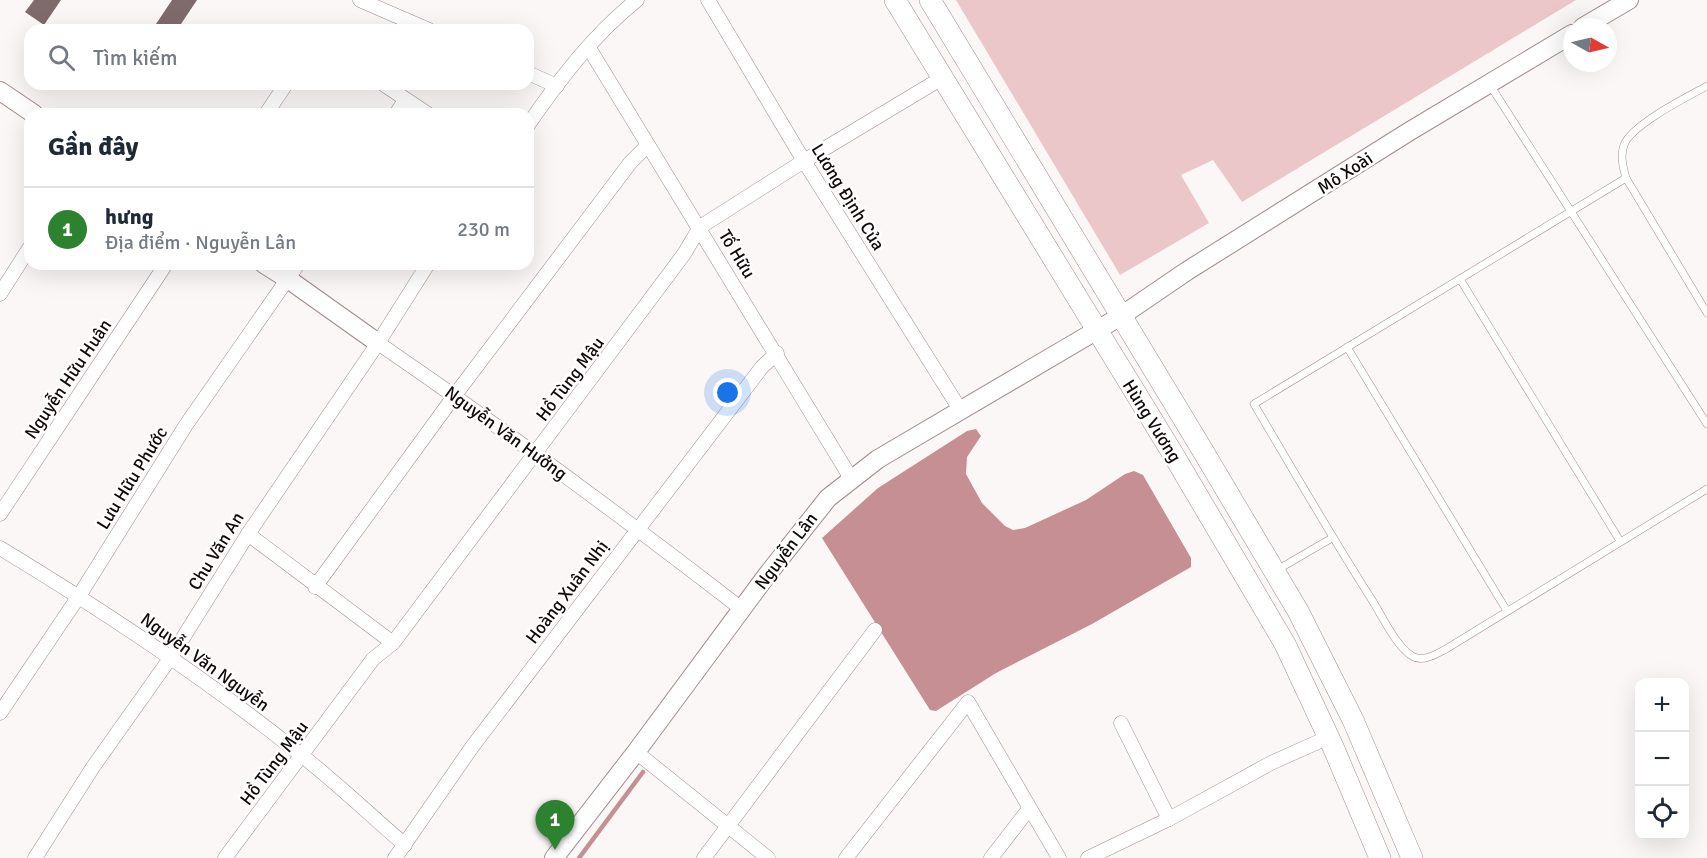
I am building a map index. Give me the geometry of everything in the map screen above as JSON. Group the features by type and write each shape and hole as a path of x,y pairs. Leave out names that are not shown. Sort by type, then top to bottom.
{"main road":[{"name":"Hùng Vương","path":"895,0 1185,474 1285,644 1329,737 1380,858"},
{"name":"Hùng Vương","path":"930,0 1275,572 1314,642 1353,720 1412,858"}],"street":[{"path":"360,0 415,24"},
{"path":"534,117 556,86 589,48 637,0"},
{"name":"Lương Định Của","path":"708,0 804,161 961,411"},
{"path":"1602,8 1629,0"},
{"name":"Mô Xoài","path":"1096,330 1489,83 1563,39"},
{"name":"Tố Hữu","path":"589,48 777,353 852,480"},
{"path":"534,76 556,86"},
{"name":"Hồ Tùng Mậu","path":"225,858 373,659 393,643 536,454 684,254 699,227 942,78"},
{"path":"270,108 282,90"},
{"path":"392,90 419,108"},
{"path":"0,91 25,108"},
{"path":"400,108 405,99"},
{"path":"315,586 630,163 648,145"},
{"path":"0,294 24,257"},
{"name":"Nguyễn Hữu Huân","path":"0,514 162,270"},
{"name":"Chu Văn An","path":"35,858 93,768 171,657 248,534 424,270"},
{"name":"Nguyễn Văn Hưởng","path":"293,271 378,342 638,528 743,610"},
{"name":"Lưu Hữu Phước","path":"0,713 79,596 186,425 293,271"},
{"name":"Nguyễn Lân","path":"554,858 743,610 767,575 828,498 878,459 1096,330"},
{"name":"Hoàng Xuân Nhị","path":"395,858 472,747 762,367 777,353"},
{"path":"248,534 393,643"},
{"name":"Nguyễn Văn Nguyễn","path":"0,548 79,596 171,657 302,755 405,844"},
{"path":"704,858 874,630"},
{"path":"846,858 968,702 1059,858"},
{"path":"1121,723 1169,819"},
{"path":"1088,858 1169,819 1271,763 1329,737"},
{"path":"636,752 768,858"},
{"path":"991,858 1029,809"}],"lane":[{"path":"1489,83 1707,424"},
{"path":"1707,86 1631,133 1623,147 1622,156 1626,178 1707,313"},
{"path":"1626,178 1254,404 1332,538 1392,632 1410,655 1416,658 1436,654 1707,489"},
{"path":"1460,279 1620,541"},
{"path":"1347,347 1506,610"},
{"path":"1275,572 1332,538"}],"shaded area":[{"path":"956,0 1576,0 1242,202 1213,160 1181,175 1209,223 1120,275"},
{"path":"976,429 981,436 967,457 966,474 982,503 1005,526 1013,530 1025,528 1086,500 1125,474 1134,471 1143,475 1191,558 1191,567 1092,624 996,673 936,711 930,710 822,538 878,488 967,431"}],"building":[{"path":"34,0 61,0 45,24 25,12"},
{"path":"172,0 197,0 181,24 156,24"}],"waterway":[{"path":"579,858 643,772"}],"place":[{"name":"hưng","path":"555,850"}]}
